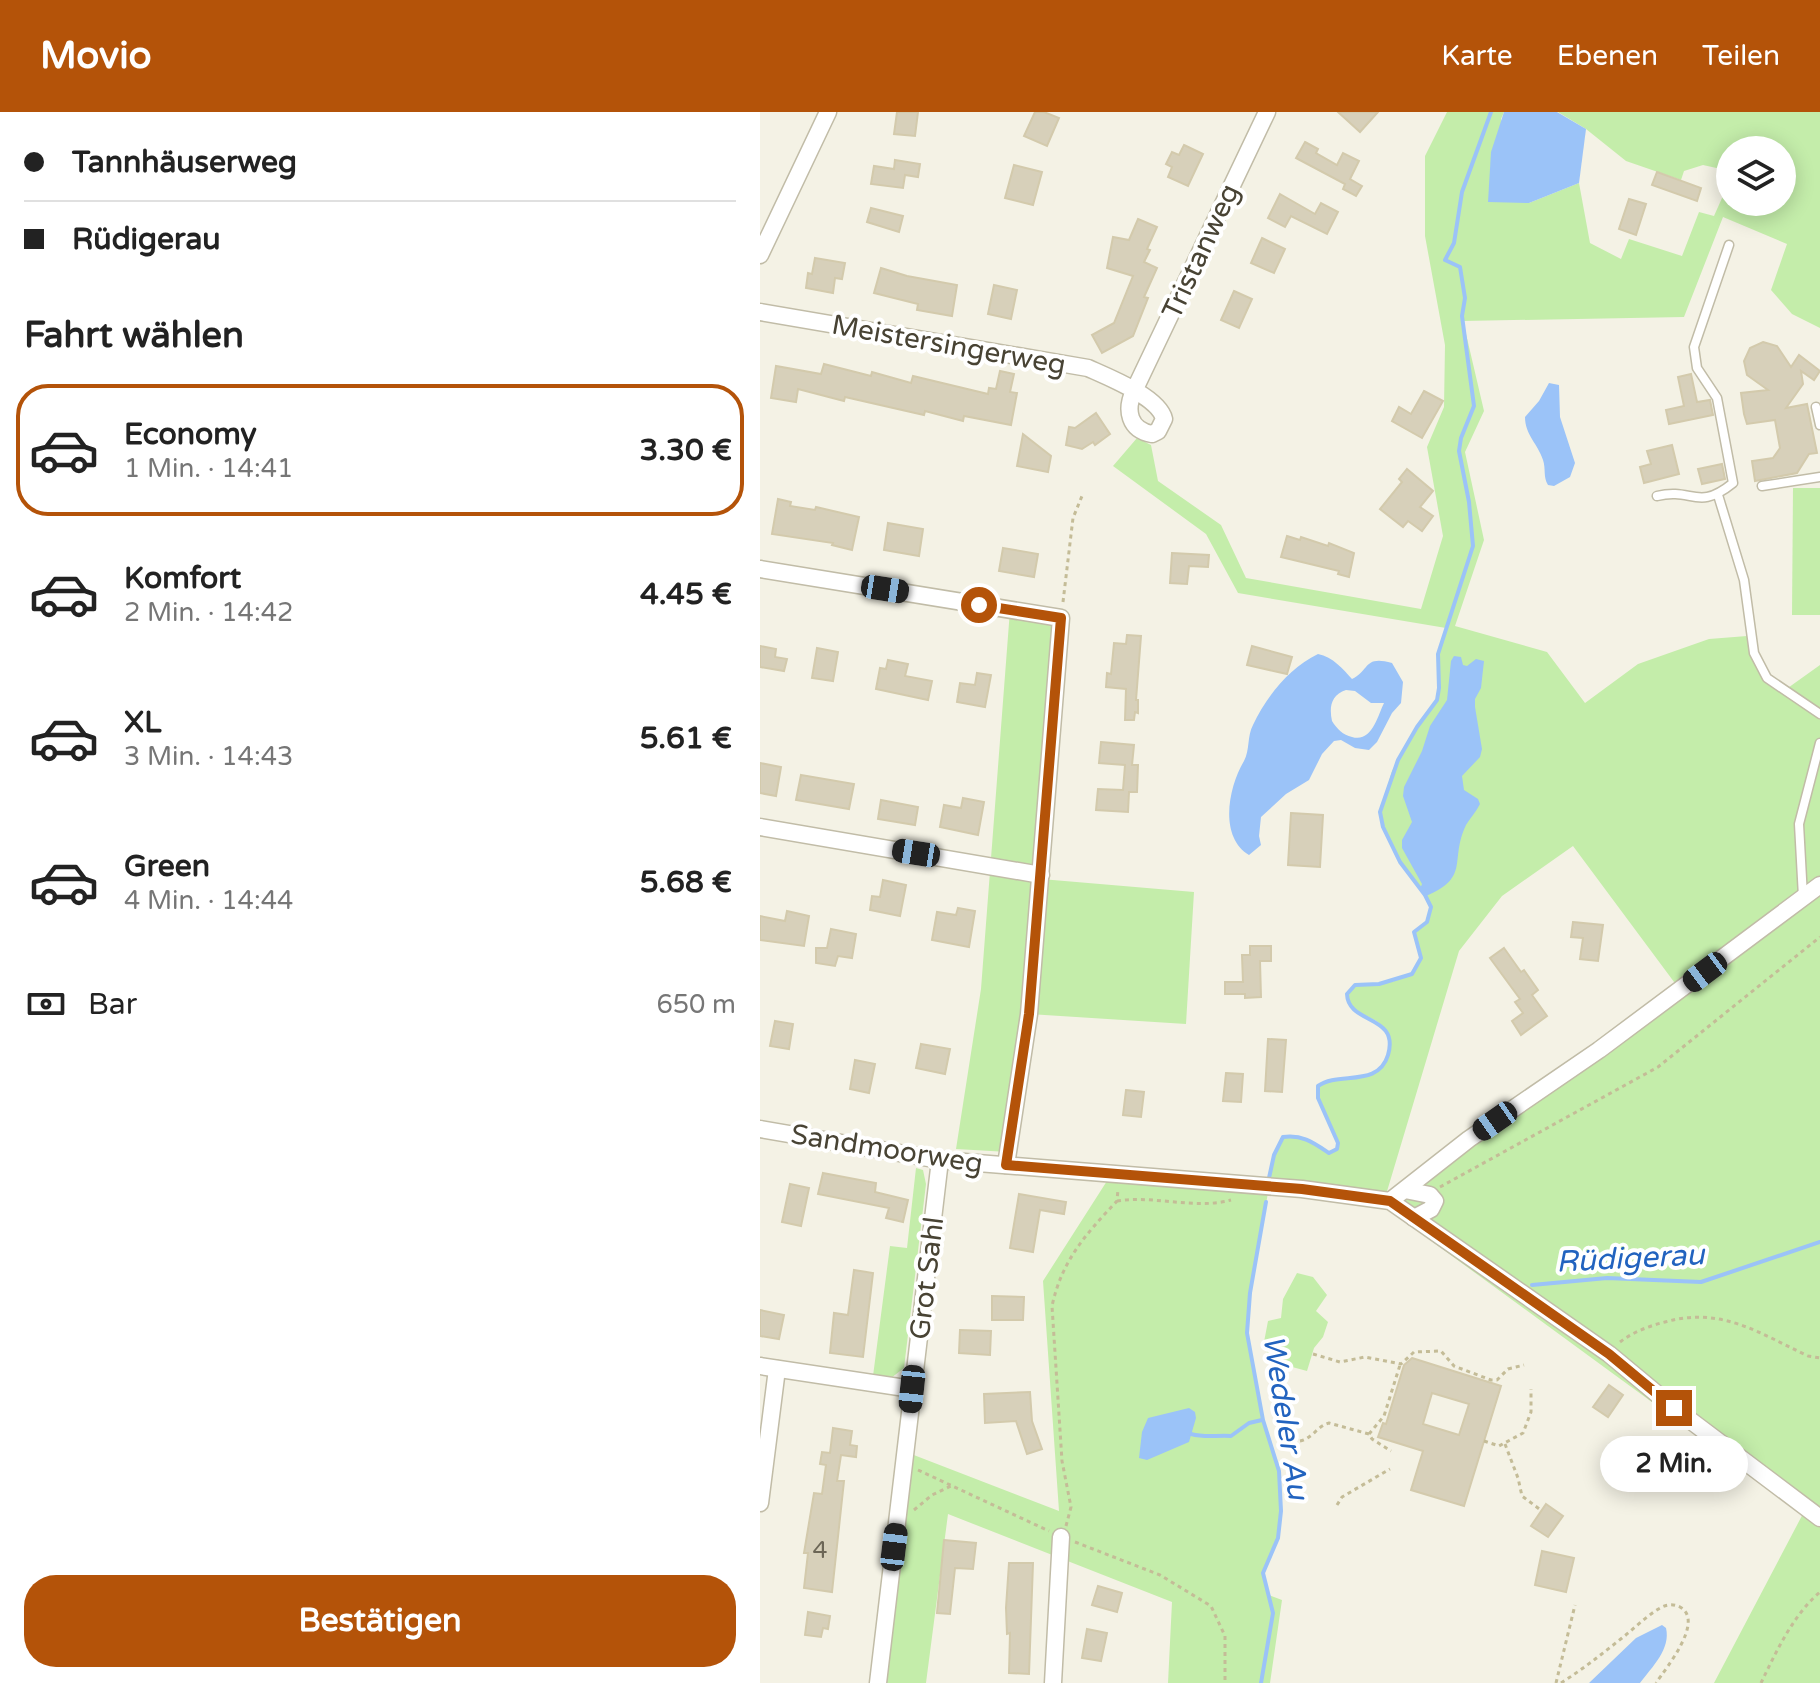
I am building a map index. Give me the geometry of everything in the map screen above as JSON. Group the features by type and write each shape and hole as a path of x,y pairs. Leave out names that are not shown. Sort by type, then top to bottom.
{"street":[{"path":"760,255 828,112"},
{"name":"Tristanweg","path":"1134,391 1267,112"},
{"name":"Meistersingerweg","path":"760,312 1088,368 1134,391"},
{"path":"760,569 1061,618 1029,1014 1006,1165"},
{"path":"760,827 1041,875"},
{"path":"1820,885 1599,1050 1469,1139 1390,1201 1609,1354 1674,1408 1820,1518"},
{"name":"Sandmoorweg","path":"760,1129 940,1160 1270,1186 1390,1201"},
{"name":"Grot Sahl","path":"878,1683 940,1160"},
{"path":"1405,1190 1430,1195 1435,1201 1434,1207 1414,1218"},
{"path":"760,1366 912,1389"},
{"path":"760,1503 777,1369"},
{"path":"1053,1683 1061,1537"}],"lane":[{"path":"1657,496 1674,492 1698,499 1718,495 1733,483 1717,398 1697,368 1694,347 1729,245"},
{"path":"1816,407 1820,425"},
{"path":"1762,486 1820,477"},
{"path":"1718,495 1744,580 1754,653 1767,678 1820,714"},
{"path":"1803,898 1799,824 1820,743"}],"path":[{"path":"1061,618 1073,518 1082,496"},
{"path":"1430,1195 1446,1182 1658,1067 1820,937"},
{"path":"1061,1537 1071,1507 1062,1461 1052,1306 1057,1281 1069,1257 1117,1201 1118,1173"},
{"path":"1117,1201 1146,1199 1215,1204 1236,1198"},
{"path":"1609,1354 1623,1340 1648,1326 1689,1315 1735,1321 1808,1356 1820,1358"},
{"path":"1369,1434 1384,1416 1401,1364 1414,1352 1441,1351 1454,1366 1491,1380 1497,1380 1508,1369 1524,1365"},
{"path":"1313,1354 1340,1362 1365,1357 1401,1364"},
{"path":"1484,1441 1499,1446 1523,1433 1529,1423 1531,1389"},
{"path":"1300,1441 1329,1423 1369,1434 1391,1451"},
{"path":"1505,1444 1522,1496 1542,1511"},
{"path":"904,1463 1061,1537 1160,1575 1211,1606 1225,1636 1225,1683"},
{"path":"1337,1505 1342,1497 1390,1469"},
{"path":"897,1520 932,1495 952,1486"},
{"path":"1761,1683 1777,1650 1808,1602 1820,1592"},
{"path":"1559,1683 1575,1605"},
{"path":"1559,1683 1590,1665 1654,1612 1667,1605 1677,1605 1685,1611 1689,1623 1685,1638 1656,1683"}],"green space":[{"path":"1447,112 1504,112 1501,119 1529,203 1579,183 1590,243 1621,259 1629,239 1682,256 1699,212 1714,216 1716,212 1716,216 1796,216 1796,136 1716,136 1716,168 1703,165 1684,171 1681,180 1626,161 1586,129 1558,112 1820,112 1820,328 1792,314 1771,290 1787,244 1723,217 1684,317 1463,321 1484,411 1465,452 1484,540 1455,626 1547,652 1585,703 1638,664 1709,639 1747,636 1767,678 1785,690 1820,665 1820,1683 1714,1683 1806,1508 1674,1408 1660,1408 1385,1207 1269,1187 1250,1293 1247,1333 1262,1417 1279,1471 1281,1511 1278,1538 1263,1573 1269,1595 1282,1600 1270,1683 1168,1683 1172,1602 948,1514 926,1683 879,1683 906,1452 1059,1511 1043,1281 1114,1170 1266,1181 1283,1137 1297,1137 1332,1153 1338,1143 1318,1098 1318,1086 1368,1075 1383,1064 1388,1053 1389,1041 1385,1029 1355,1009 1346,997 1355,985 1402,978 1417,967 1421,958 1414,932 1427,922 1431,911 1428,901 1403,868 1379,815 1392,771 1417,727 1437,700 1438,658 1446,628 1238,593 1206,534 1113,466 1137,438 1151,445 1158,481 1221,525 1246,578 1421,609 1443,536 1427,447 1444,407 1445,345 1425,236 1425,156","holes":["1573,846 1680,990 1385,1198 1459,951 1502,896"]},
{"path":"1793,488 1820,488 1820,615 1792,615"},
{"path":"1010,610 1061,618 1041,879 1194,892 1186,1024 1029,1014 1008,1152 956,1149 981,989"},
{"path":"916,1168 923,1170 926,1184 904,1368 891,1378 873,1376 890,1246 907,1248"},
{"path":"1297,1273 1313,1277 1327,1295 1316,1311 1328,1322 1323,1337 1314,1348 1307,1371 1270,1361 1264,1342 1268,1321 1281,1318 1283,1299"}],"water":[{"path":"1504,112 1557,112 1586,129 1579,183 1529,203 1488,202 1491,152"},
{"path":"1549,383 1559,385 1560,417 1575,463 1570,477 1554,486 1546,482 1543,460 1527,429 1525,417"},
{"path":"1318,654 1328,658 1352,679 1371,662 1392,663 1403,682 1401,703 1369,750 1355,748 1341,740 1334,741 1322,754 1309,780 1286,794 1261,817 1261,845 1249,855 1239,847 1230,824 1234,784 1246,757 1251,729 1258,714 1280,684","holes":["1346,690 1355,691 1371,703 1384,703 1373,727 1359,738 1340,731 1331,716 1332,702 1337,695"]},
{"path":"1454,656 1461,657 1463,665 1467,666 1476,659 1484,661 1481,688 1475,699 1482,749 1480,757 1462,776 1464,790 1478,799 1480,804 1461,838 1454,875 1440,889 1426,896 1402,848 1402,840 1412,822 1403,796 1404,787 1422,751 1430,726 1447,700"},
{"path":"1189,1408 1195,1412 1196,1418 1189,1442 1147,1460 1139,1458 1142,1432 1148,1418"},
{"path":"1662,1625 1666,1628 1666,1643 1640,1683 1589,1683 1636,1638"}],"building":[{"path":"897,112 918,112 915,136 894,134"},
{"path":"1035,112 1059,118 1047,146 1024,136"},
{"path":"1338,112 1378,112 1360,132"},
{"path":"1305,142 1318,149 1316,153 1337,165 1343,153 1359,161 1350,179 1362,186 1356,196 1343,189 1345,184 1296,158"},
{"path":"1184,145 1203,154 1188,186 1168,177 1172,167 1166,164 1172,152 1179,155"},
{"path":"895,160 920,164 918,177 905,175 903,188 871,184 874,166 894,169"},
{"path":"1014,165 1042,172 1033,205 1005,198"},
{"path":"1657,172 1701,188 1697,201 1652,185"},
{"path":"1280,194 1315,214 1321,203 1338,212 1327,234 1291,216 1285,227 1268,218"},
{"path":"1629,199 1646,204 1636,235 1619,229"},
{"path":"871,208 903,216 899,232 867,222"},
{"path":"1138,219 1157,227 1144,262 1157,268 1144,297 1148,298 1133,336 1102,353 1092,335 1114,323 1133,276 1107,268 1113,237 1129,240"},
{"path":"1262,238 1285,249 1274,273 1251,263"},
{"path":"815,258 845,263 842,279 835,278 833,293 806,288"},
{"path":"881,268 957,285 952,316 917,310 918,304 874,293"},
{"path":"994,285 1017,290 1011,319 988,314"},
{"path":"1234,291 1252,299 1239,328 1221,320"},
{"path":"1763,342 1777,346 1791,367 1799,355 1820,371 1814,380 1801,371 1803,384 1786,408 1807,404 1817,453 1809,454 1797,473 1755,481 1752,461 1773,458 1780,448 1775,420 1747,424 1744,414 1741,393 1768,390 1747,375 1744,361 1750,348"},
{"path":"824,364 871,376 872,372 911,383 913,376 988,394 989,388 996,389 1000,371 1014,374 1010,392 1017,393 1011,425 964,416 963,421 925,411 924,415 845,397 844,401 798,389 796,402 771,398 776,366 821,374"},
{"path":"1691,374 1697,402 1710,400 1713,415 1669,424 1666,410 1684,406 1678,377"},
{"path":"1424,391 1443,401 1422,438 1392,421 1399,407 1411,414"},
{"path":"1096,413 1110,434 1095,445 1093,442 1082,449 1066,445 1069,427 1075,428"},
{"path":"1023,434 1051,456 1048,472 1017,466"},
{"path":"1672,445 1679,474 1644,483 1640,467 1651,464 1647,451"},
{"path":"1722,464 1725,479 1702,484 1698,469"},
{"path":"1407,469 1433,491 1420,507 1433,516 1422,531 1408,521 1403,527 1380,509 1402,482 1399,479"},
{"path":"778,499 791,502 790,506 815,510 816,507 859,517 852,550 833,543 772,534"},
{"path":"888,523 923,529 919,556 884,550"},
{"path":"1287,536 1328,546 1329,543 1354,553 1349,577 1338,574 1339,571 1281,557"},
{"path":"1003,548 1038,554 1034,577 999,571"},
{"path":"1172,553 1209,555 1208,567 1189,566 1187,584 1170,583"},
{"path":"1127,635 1141,636 1136,700 1138,713 1135,712 1134,720 1125,720 1126,689 1106,687 1107,673 1111,674 1114,643 1126,644"},
{"path":"760,646 776,649 775,657 787,659 784,671 760,667"},
{"path":"1252,646 1292,657 1287,674 1247,665"},
{"path":"817,648 838,652 833,681 812,678"},
{"path":"888,660 908,664 905,676 932,681 928,700 876,689 880,668 886,669"},
{"path":"977,673 991,675 985,707 957,702 960,683 975,685"},
{"path":"1101,742 1134,745 1132,765 1138,765 1137,792 1129,792 1128,812 1096,810 1098,789 1123,790 1125,765 1099,763"},
{"path":"760,763 781,767 776,796 760,793"},
{"path":"801,775 854,784 849,809 796,800"},
{"path":"963,798 984,802 978,835 940,827 944,805 961,808"},
{"path":"881,800 918,807 915,825 878,819"},
{"path":"1291,813 1323,815 1320,867 1288,865"},
{"path":"883,880 906,885 900,916 870,910 872,896 880,897"},
{"path":"958,908 975,911 969,947 932,940 937,912 956,915"},
{"path":"787,911 809,916 804,946 760,940 760,916 785,921"},
{"path":"1573,922 1603,925 1598,961 1580,959 1583,938 1571,937"},
{"path":"831,929 856,934 852,958 838,956 835,966 816,963 816,948 827,948"},
{"path":"1250,946 1271,946 1271,961 1260,961 1261,997 1225,994 1225,982 1243,982 1242,955 1250,955"},
{"path":"1504,948 1538,990 1532,995 1547,1016 1521,1035 1512,1021 1523,1013 1515,1002 1520,999 1490,958"},
{"path":"775,1021 793,1024 789,1049 770,1046"},
{"path":"1268,1039 1286,1040 1282,1092 1265,1091"},
{"path":"921,1044 950,1049 945,1074 916,1068"},
{"path":"855,1060 875,1064 869,1093 850,1089"},
{"path":"1226,1073 1243,1074 1241,1102 1223,1101"},
{"path":"1126,1090 1144,1092 1141,1117 1123,1115"},
{"path":"823,1173 876,1183 875,1192 908,1200 903,1222 886,1218 889,1208 818,1194"},
{"path":"790,1184 809,1188 801,1226 782,1222"},
{"path":"1019,1194 1066,1202 1064,1214 1040,1210 1033,1252 1010,1248"},
{"path":"854,1270 873,1273 863,1357 830,1353 834,1313 848,1315"},
{"path":"992,1296 1024,1297 1023,1320 992,1320"},
{"path":"760,1310 784,1315 779,1339 760,1336"},
{"path":"960,1330 991,1331 990,1355 959,1353"},
{"path":"1412,1358 1501,1386 1464,1506 1411,1490 1423,1451 1378,1437 1383,1423 1386,1424 1404,1365","holes":["1432,1393 1469,1404 1459,1435 1423,1424"]},
{"path":"1609,1385 1623,1395 1608,1417 1593,1407"},
{"path":"1030,1392 1032,1421 1042,1449 1027,1454 1016,1421 985,1423 984,1394"},
{"path":"833,1428 852,1431 850,1445 857,1446 856,1457 841,1455 837,1481 844,1481 832,1592 804,1588 808,1553 804,1553 814,1493 822,1494 826,1465 820,1464 822,1452 830,1453"},
{"path":"1546,1504 1563,1516 1548,1537 1531,1526"},
{"path":"944,1540 976,1543 973,1569 955,1568 950,1614 937,1613"},
{"path":"1542,1551 1574,1558 1566,1592 1535,1585"},
{"path":"1009,1563 1033,1563 1029,1674 1009,1673 1010,1633 1007,1634 1006,1608"},
{"path":"1098,1586 1122,1593 1117,1612 1092,1605"},
{"path":"808,1612 830,1616 828,1629 823,1628 821,1637 805,1635"},
{"path":"1087,1629 1107,1633 1101,1661 1082,1658"}],"waterway":[{"name":"Wedeler Au","path":"1269,1178 1274,1155 1283,1137 1302,1138 1329,1153 1337,1149 1338,1143 1318,1098 1318,1086 1336,1079 1376,1072 1388,1055 1390,1042 1387,1033 1356,1011 1347,994 1355,985 1379,984 1412,974 1421,958 1414,932 1427,922 1431,907 1400,862 1383,827 1380,812 1398,760 1437,700 1438,654 1473,546 1469,502 1459,451 1474,406 1462,316 1465,298 1460,267 1445,260 1454,243 1462,192 1491,112"},
{"name":"Wedeler Au","path":"1261,1683 1273,1613 1263,1573 1278,1538 1281,1511 1279,1471 1263,1420 1247,1333 1250,1293 1266,1202"},
{"name":"Rüdigerau","path":"1532,1285 1607,1278 1701,1282 1820,1242"},
{"path":"1191,1434 1231,1436 1249,1423 1262,1420"}],"route":[{"path":"979,605 1061,618 1029,1014 1006,1165 1302,1189 1390,1201 1609,1354 1674,1408"}]}
